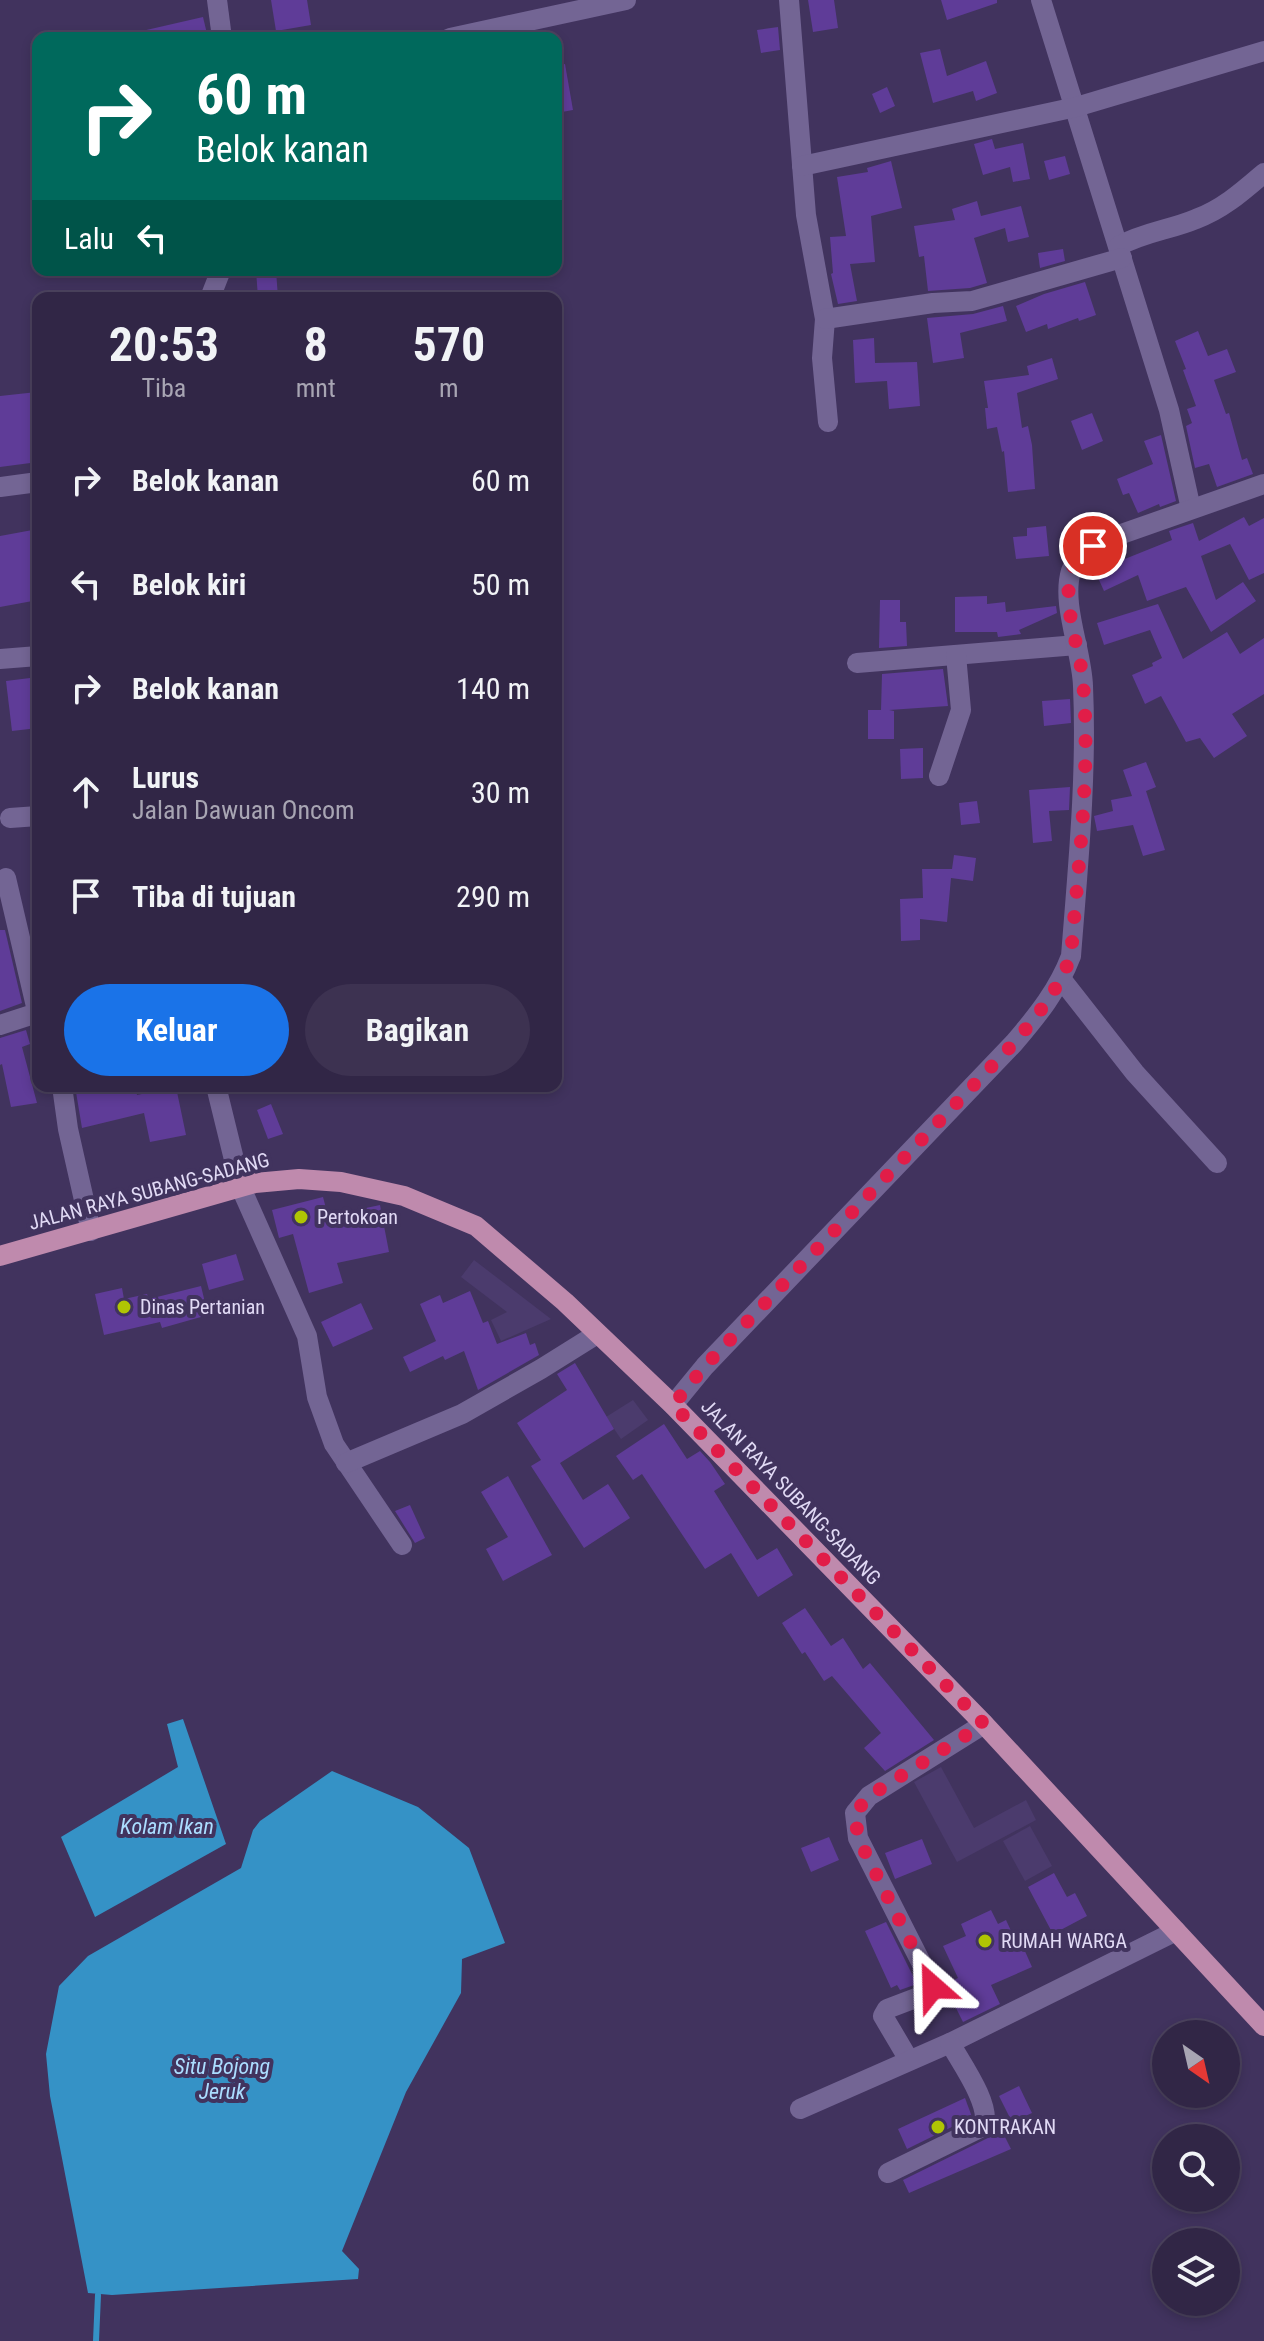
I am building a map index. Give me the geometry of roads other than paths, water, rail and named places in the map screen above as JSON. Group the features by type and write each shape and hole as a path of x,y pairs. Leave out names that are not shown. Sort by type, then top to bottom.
{"main road":[{"name":"JALAN RAYA SUBANG-SADANG","path":"0,1256 277,1180 341,1182 404,1196 476,1226 565,1302 673,1405 984,1724 1264,2026"}],"street":[{"path":"217,0 221,32"},
{"path":"478,32 626,0"},
{"path":"789,0 806,215 825,319 822,358 828,422"},
{"path":"1041,0 1169,410 1191,509"},
{"path":"802,166 1076,107 1264,51"},
{"path":"825,319 933,303 972,301 1120,252 1135,237 1195,220 1226,205 1264,173"},
{"path":"0,487 32,483"},
{"path":"673,1405 705,1366 1014,1043 1045,1007 1062,980 1071,956 1085,768 1083,682 1069,596 1071,572 1077,559 1093,546 1264,484"},
{"path":"857,663 1077,645"},
{"path":"939,776 961,710 956,655"},
{"path":"0,659 32,656"},
{"path":"10,818 32,816"},
{"path":"6,878 32,988"},
{"path":"1062,980 1135,1073 1217,1163"},
{"path":"0,1025 32,1016"},
{"path":"63,1092 91,1231"},
{"path":"217,1092 241,1188 307,1336 317,1397 334,1444 402,1545"},
{"path":"346,1463 462,1414 597,1334"},
{"path":"909,2060 883,2016 887,2009 929,1993 932,1984 858,1838 855,1813 869,1796 984,1724"},
{"path":"800,2109 950,2043 1176,1931"},
{"path":"888,2173 984,2126 986,2118 981,2099 950,2043"}],"water":[{"name":"Kolam Ikan","path":"183,1719 226,1844 95,1917 61,1837 178,1767 167,1724"},
{"name":"Situ Bojong Jeruk","path":"332,1771 418,1807 469,1848 505,1943 462,1959 461,1993 406,2092 342,2251 359,2269 358,2279 112,2295 88,2293 50,2096 46,2054 59,1986 88,1956 241,1868 253,1830 260,1821"}],"waterway":[{"path":"96,2341 98,2295"}],"place":[{"name":"Pertokoan","path":"301,1217"},
{"name":"Dinas Pertanian","path":"124,1307"},
{"name":"RUMAH WARGA","path":"985,1941"},
{"name":"KONTRAKAN","path":"938,2127"}]}
